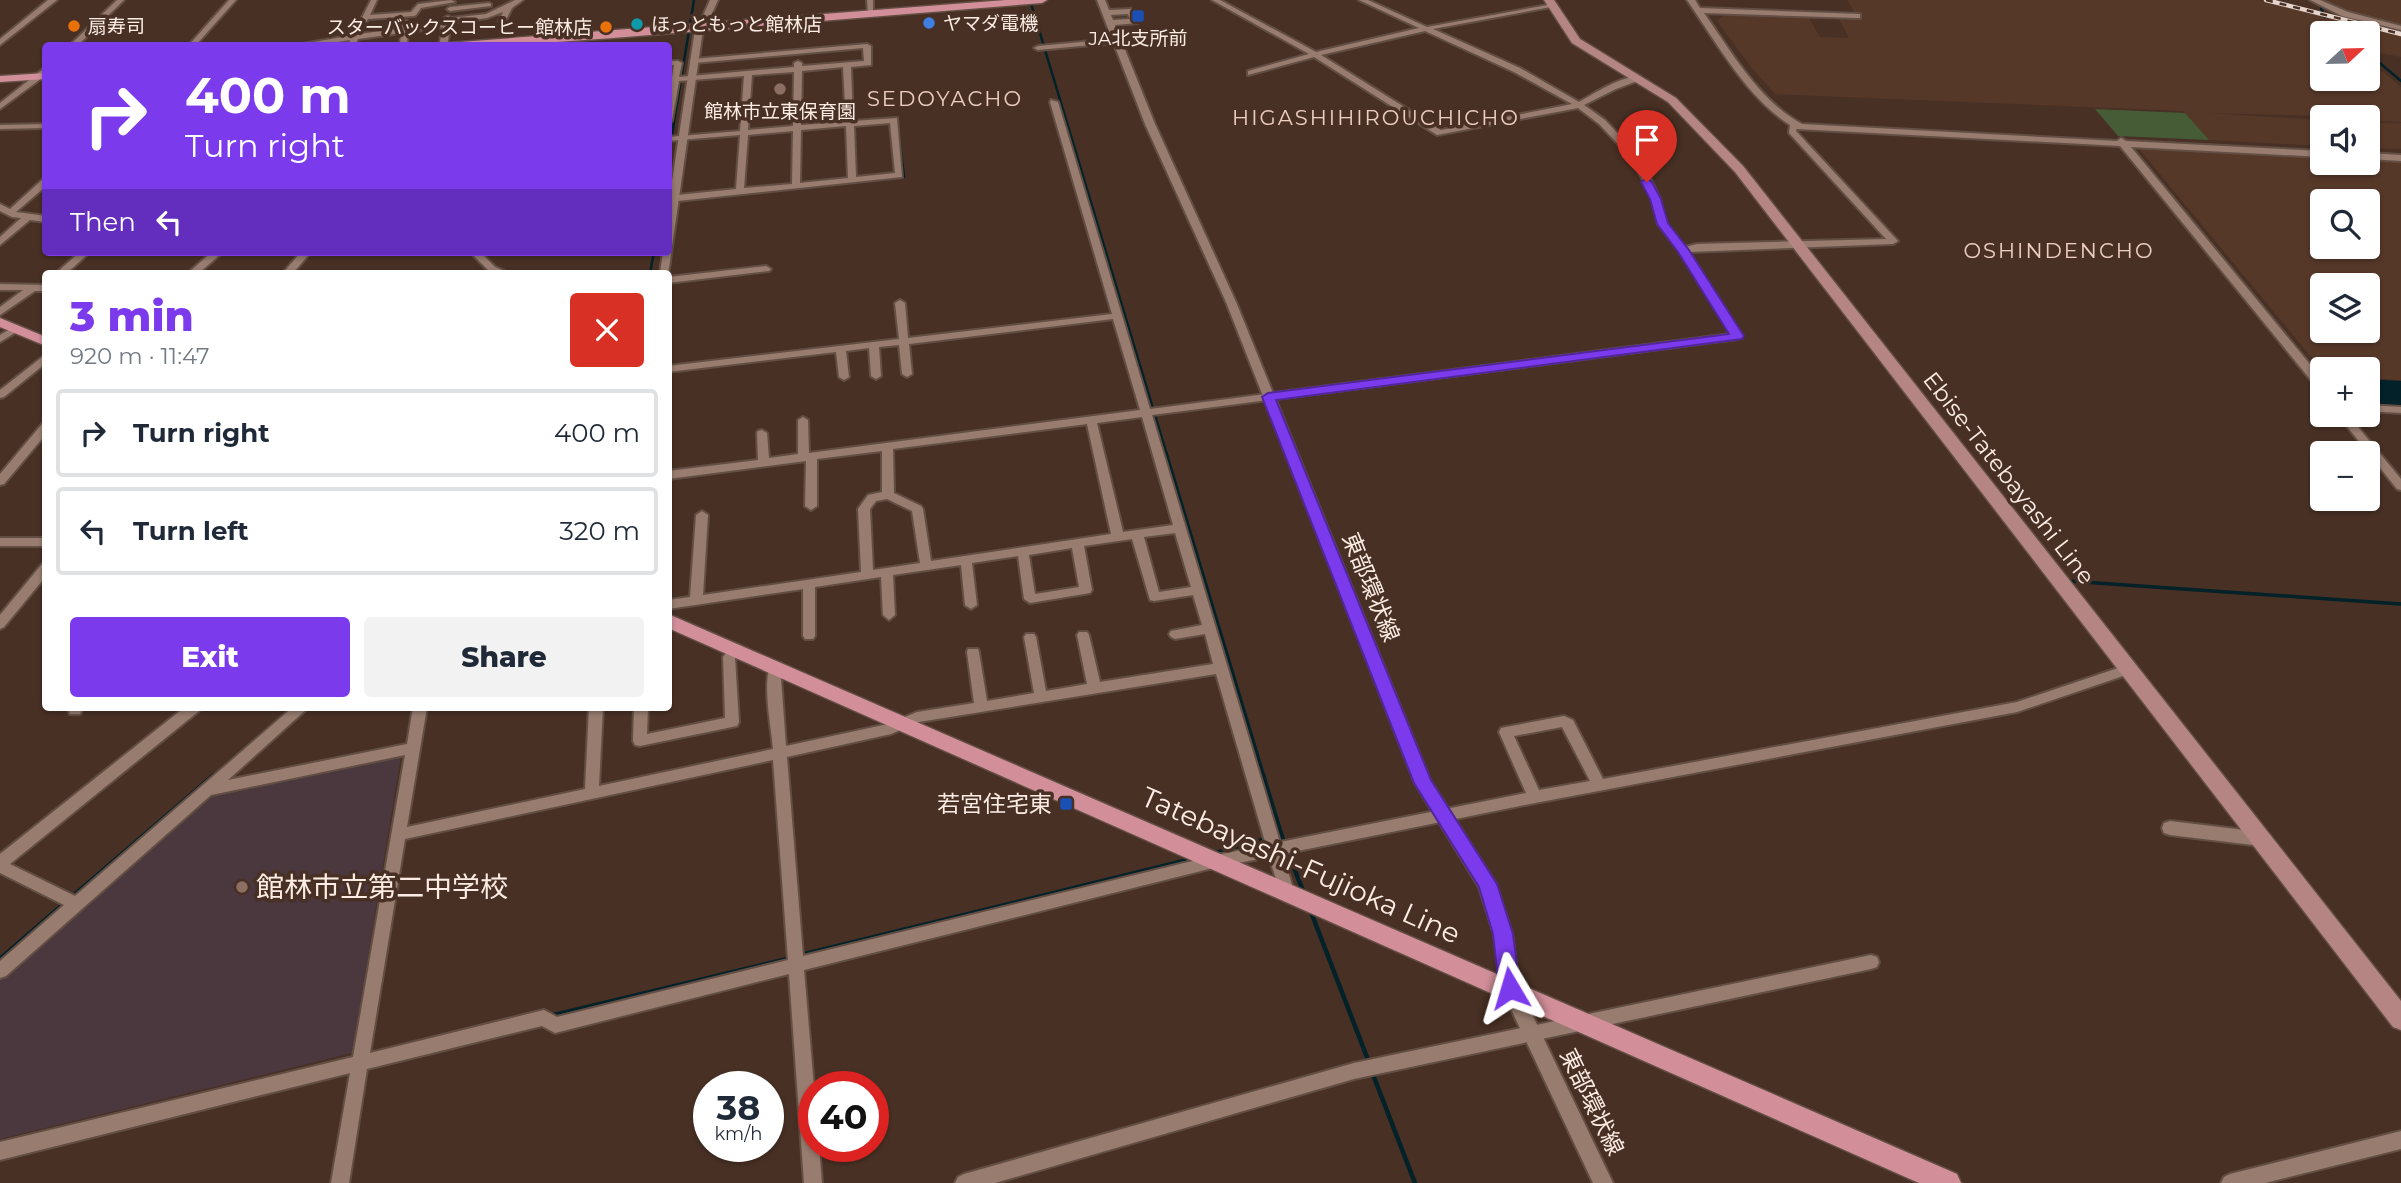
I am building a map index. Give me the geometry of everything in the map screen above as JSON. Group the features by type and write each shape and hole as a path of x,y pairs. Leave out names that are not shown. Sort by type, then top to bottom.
{"main road":[{"path":"502,42 1042,0"},
{"name":"Ebise-Tatebayashi Line","path":"1550,2 1576,41 1683,109 1739,169 2401,1019"},
{"path":"0,79 42,75"},
{"path":"0,322 42,340"},
{"name":"Tatebayashi-Fujioka Line","path":"672,622 1510,988 1948,1183"}],"street":[{"path":"0,43 52,0"},
{"path":"76,42 121,0"},
{"path":"195,42 233,0"},
{"path":"353,42 374,0"},
{"path":"317,42 488,16 520,0"},
{"path":"672,139 684,138 797,127 894,120 899,175 672,198 684,138 694,61 702,28 714,0"},
{"path":"870,0 872,14"},
{"name":"東部環状線","path":"1101,0 1150,124 1202,233 1423,783 1488,884 1503,934 1510,988 1603,1183"},
{"path":"1215,0 1316,56 1440,133 1579,105 1637,78"},
{"path":"672,474 1737,336 1683,250 1662,224 1656,199 1637,159 1602,122 1579,105 1517,70 1362,0"},
{"path":"1691,0 1701,7 1766,91 1789,116 1800,122 1835,127 2310,151"},
{"path":"2314,0 2345,14 2401,28"},
{"path":"1251,73 1425,29 1550,2"},
{"path":"445,42 451,4"},
{"path":"365,17 414,14 418,6 489,5"},
{"path":"503,21 509,7"},
{"path":"1701,7 1857,16"},
{"path":"1701,7 1738,66 1785,119 1794,125 1814,129 2122,142 2310,371"},
{"path":"404,42 406,15"},
{"path":"1038,48 1157,37 1173,40"},
{"path":"672,63 678,62 672,80 868,63 867,46 694,61"},
{"path":"796,185 798,52"},
{"path":"847,64 852,180"},
{"path":"740,191 748,73"},
{"path":"0,107 42,76"},
{"path":"1054,102 1287,892"},
{"path":"0,127 42,125"},
{"path":"1683,250 1797,242 1893,241 1792,131 1794,125"},
{"path":"2380,154 2401,155"},
{"path":"10,213 42,185"},
{"path":"0,207 27,218 42,219"},
{"path":"0,242 27,218"},
{"path":"64,270 80,256"},
{"path":"196,270 213,256"},
{"path":"291,270 303,256"},
{"path":"479,256 495,270"},
{"path":"672,280 766,269"},
{"path":"0,288 42,287"},
{"path":"0,312 32,288"},
{"path":"900,303 907,374"},
{"path":"672,369 1118,316"},
{"path":"0,339 15,329"},
{"path":"874,344 876,376"},
{"path":"841,348 844,377"},
{"path":"0,395 42,360"},
{"path":"0,384 12,385"},
{"path":"2380,409 2401,410"},
{"path":"803,420 811,506"},
{"path":"1091,420 1118,537"},
{"path":"2353,427 2401,486"},
{"path":"0,481 42,431"},
{"path":"762,433 764,463"},
{"path":"887,447 888,495"},
{"path":"867,575 864,509 872,498 888,495 917,509 926,566"},
{"path":"696,601 702,515"},
{"path":"672,604 1179,528"},
{"path":"1137,534 1154,597 1198,590"},
{"path":"0,542 42,542"},
{"path":"1023,551 1031,599 1086,590 1077,543"},
{"path":"966,560 971,605"},
{"path":"0,624 42,572"},
{"path":"887,572 889,615"},
{"path":"809,584 809,636"},
{"path":"1174,634 1208,629"},
{"path":"1083,635 1094,687"},
{"path":"1030,637 1041,697"},
{"path":"641,711 640,741 732,722 729,657 736,649"},
{"path":"974,652 981,707"},
{"path":"776,666 774,678 779,754 813,1183"},
{"path":"397,835 891,729 918,717 1220,668"},
{"path":"0,1151 544,1018 555,1025 1274,847 2017,708 2130,669"},
{"path":"77,904 0,865 189,711"},
{"path":"0,971 297,711"},
{"path":"340,1183 419,711"},
{"path":"592,794 596,711"},
{"path":"1535,797 1506,732 1564,721 1600,786"},
{"path":"207,790 412,748"},
{"path":"2170,828 2261,839"},
{"path":"964,1183 1360,1070 1871,962"},
{"path":"2230,1183 2401,1140"}],"shaded area":[{"path":"1847,0 2260,0 2342,21 2310,21 2310,91 2380,91 2380,70 2401,87 2401,122 2380,121 2380,105 2310,105 2310,116 2208,113 2310,119 2310,145 2209,140 2183,111 1775,94 1717,21 1723,15 1730,14 1809,18 1820,37 1849,38 1839,19 1859,19"},
{"path":"2319,0 2401,0 2401,26 2344,11"},
{"path":"2380,31 2401,36 2401,57 2380,53"},
{"path":"2380,122 2401,123 2401,149 2380,148"},
{"path":"2140,150 2310,156 2310,175 2380,175 2380,160 2401,161 2401,380 2380,379 2380,357 2311,357"},
{"name":"館林市立第二中学校","path":"401,756 352,1053 0,1139 0,978 209,796"}],"green space":[{"path":"2095,109 2185,113 2209,140 2118,136"}],"water":[{"path":"2380,380 2401,381 2401,408 2380,407"}],"waterway":[{"path":"672,135 694,0"},
{"path":"1030,0 1167,455"},
{"path":"2321,8 2325,17"},
{"path":"2380,63 2401,81"},
{"path":"689,200 904,177 897,119"},
{"path":"651,270 653,256"},
{"path":"1166,453 1264,777"},
{"path":"2068,581 2401,604"},
{"path":"212,777 288,711"},
{"path":"72,897 214,775"},
{"path":"1263,775 1281,834"},
{"path":"1277,836 1281,834"},
{"path":"1281,834 1303,891"},
{"path":"1216,853 1266,839"},
{"path":"801,955 1192,859"},
{"path":"0,959 66,902"},
{"path":"1311,912 1370,1065"},
{"path":"550,1016 791,958"},
{"path":"1372,1072 1415,1183"}],"railway":[{"path":"2266,0 2401,34"}],"place":[{"name":"JA北支所前","path":"1138,16"},
{"name":"ヤマダ電機","path":"929,23"},
{"name":"ほっともっと館林店","path":"637,24"},
{"name":"扇寿司","path":"74,26"},
{"name":"スターバックスコーヒー館林店","path":"606,27"},
{"name":"館林市立東保育園","path":"780,89"},
{"name":"若宮住宅東","path":"1066,804"},
{"name":"館林市立第二中学校","path":"242,887"}],"district":[{"name":"SEDOYACHO","path":"945,98"},
{"name":"HIGASHIHIROUCHICHO","path":"1376,117"},
{"name":"OSHINDENCHO","path":"2059,250"}],"route":[{"path":"1510,988 1503,934 1488,884 1423,783 1268,397 1737,336 1683,250 1662,224 1656,199 1647,182"}]}
